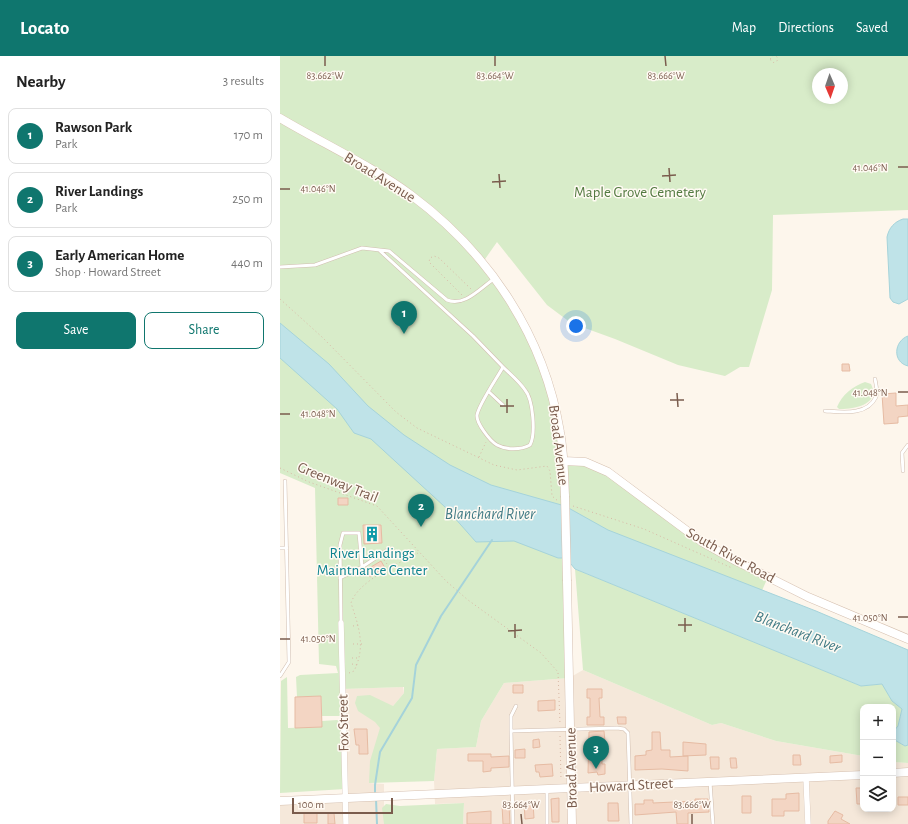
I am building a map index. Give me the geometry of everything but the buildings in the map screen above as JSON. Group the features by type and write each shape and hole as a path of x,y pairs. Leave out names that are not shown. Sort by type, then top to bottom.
{"street":[{"name":"Broad Avenue","path":"280,118 410,194 464,242 495,278 525,324 541,361 557,414 564,460 563,499 567,581 572,824"},
{"name":"South River Road","path":"564,460 585,462 608,472 702,542 736,561 808,597 908,639"},
{"name":"Fox Street","path":"341,623 346,824"},
{"path":"896,773 908,772"},
{"name":"Howard Street","path":"280,801 860,775"},
{"path":"806,778 808,824"}],"lane":[{"path":"280,268 315,265 362,248 390,251 447,300 454,302 466,299 495,278"},
{"path":"379,250 473,336 526,390 529,396 533,436 530,445 524,448 511,448 497,445 480,427 477,420 477,414 503,367"},
{"path":"825,411 862,410 869,406 876,396 875,379"},
{"path":"489,392 503,405"},
{"path":"903,471 902,453 908,444"},
{"path":"280,676 289,662 285,481"},
{"path":"341,623 340,545 343,533 359,533 362,567"},
{"path":"280,548 287,548"},
{"path":"340,578 362,567 389,549"},
{"path":"513,824 511,731 512,716 516,706"},
{"path":"511,731 624,729 628,733 631,824"},
{"path":"710,782 713,824"},
{"path":"547,788 547,824"}],"path":[{"path":"466,299 429,262 430,258 434,256 439,258 474,292"},
{"path":"280,299 322,337 396,412 417,428 494,465 517,470 549,468 552,496 555,500 563,499"},
{"path":"478,458 484,447"},
{"name":"Greenway Trail","path":"280,468 308,482 377,506 418,553 446,582 468,600 541,653 552,664 558,672 561,788"},
{"path":"569,504 644,529 734,569"},
{"path":"342,674 354,671 362,644 351,603 353,597 357,591 371,580 418,553"},
{"path":"380,555 391,569"},
{"path":"353,626 358,625"},
{"path":"352,644 362,644"},
{"path":"352,658 359,658"},
{"path":"352,664 357,665"}],"shaded area":[{"path":"583,670 712,725 721,723 776,741 860,755 860,812 896,812 896,762 908,763 908,824 463,824 464,803 435,804 434,781 437,749 476,747 481,721 504,683 569,678"},
{"path":"403,687 404,693 393,706 369,783 384,784 384,824 280,824 280,801 345,798 343,689"}],"green space":[{"name":"Maple Grove Cemetery","path":"280,56 908,56 908,210 773,215 772,290 749,367 740,367 725,376 678,365 571,323 547,305 497,242 483,262 525,324 548,380 564,460 608,472 702,542 768,577 752,613 566,543 569,678 504,683 481,721 476,747 437,749 434,781 369,783 370,761 380,728 375,722 358,711 355,703 357,696 370,695 393,706 404,693 404,687 343,689 343,716 322,716 321,696 297,697 296,677 300,675 338,673 336,666 319,664 315,488 280,473"},
{"path":"865,382 871,384 873,391 872,397 869,401 858,407 839,409 837,407 848,392"},
{"path":"575,569 861,686 883,684 892,701 896,704 860,704 860,755 776,741 721,723 712,725 583,670"},
{"path":"287,677 288,728 322,727 322,721 337,720 343,723 345,789 280,793 281,681"},
{"path":"896,704 902,709 898,726 896,728"},
{"path":"896,741 905,746 908,745 908,763 896,762"},
{"path":"464,803 463,824 384,824 382,808 386,804 400,806"}],"water":[{"path":"903,219 908,219 908,299 899,304 893,302 890,298 887,237 892,226"},
{"name":"Blanchard River","path":"280,323 329,364 368,406 404,435 450,465 491,485 565,506 608,530 816,611 908,650 908,745 905,746 896,741 896,728 898,726 902,709 892,701 882,684 861,686 575,569 566,558 558,558 514,541 476,542 445,507 371,439 354,433 337,409 280,358"},
{"path":"908,336 908,366 899,360 897,351 900,342"}],"waterway":[{"path":"375,795 380,752 412,698 416,665 441,616 492,540"},
{"path":"376,799 377,824"}],"place":[{"name":"Rawson Park","path":"404,334"},
{"name":"River Landings","path":"421,527"},
{"name":"River Landings Maintnance Center","path":"372,534"},
{"name":"Early American Home","path":"596,769"}]}
